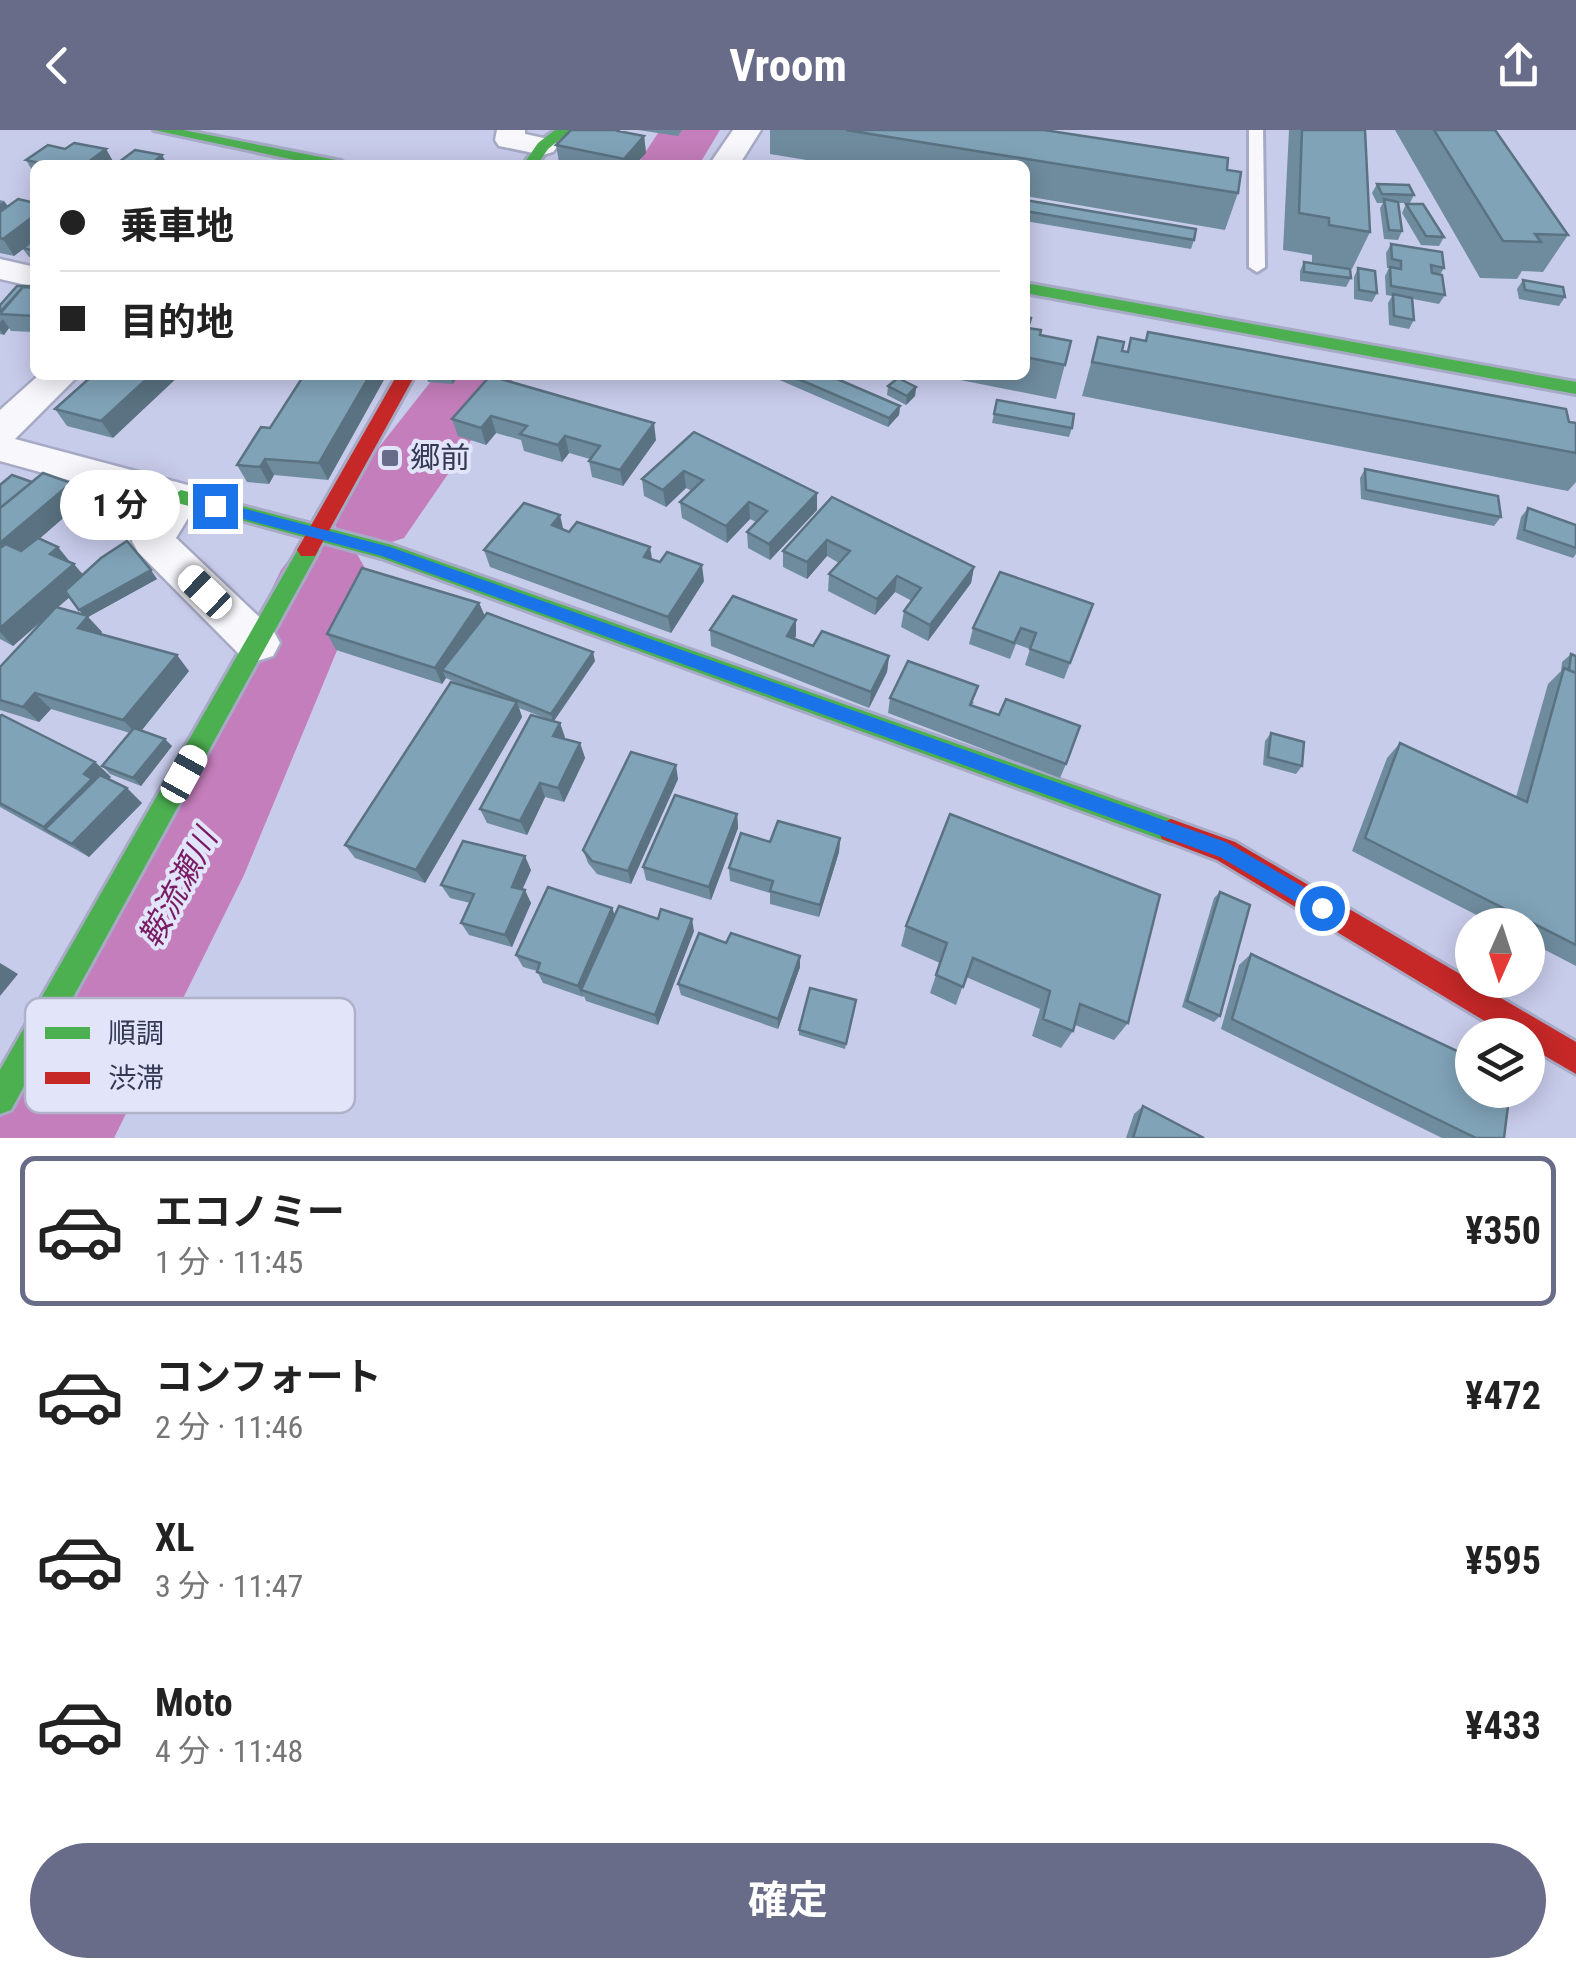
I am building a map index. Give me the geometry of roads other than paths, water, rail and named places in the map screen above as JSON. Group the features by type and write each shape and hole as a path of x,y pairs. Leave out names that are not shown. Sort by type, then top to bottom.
{"street":[{"path":"161,130 288,160"},
{"path":"511,130 509,140 546,147"},
{"path":"727,160 747,130"},
{"path":"0,269 30,276"},
{"path":"1030,289 1576,388"},
{"path":"0,431 56,380"},
{"path":"56,998 403,380"},
{"path":"0,448 385,551 1226,851 1576,1059"},
{"path":"181,497 153,542 257,643"},
{"path":"0,1098 25,1054"}],"lane":[{"path":"1256,130 1257,267"}],"waterway":[{"name":"鞍流瀬川","path":"671,160 690,130"},
{"name":"鞍流瀬川","path":"373,516 473,380"},
{"name":"鞍流瀬川","path":"120,998 205,840 314,595 325,579"},
{"name":"鞍流瀬川","path":"45,1138 58,1113"}],"place":[{"name":"郷前","path":"390,458"}]}
